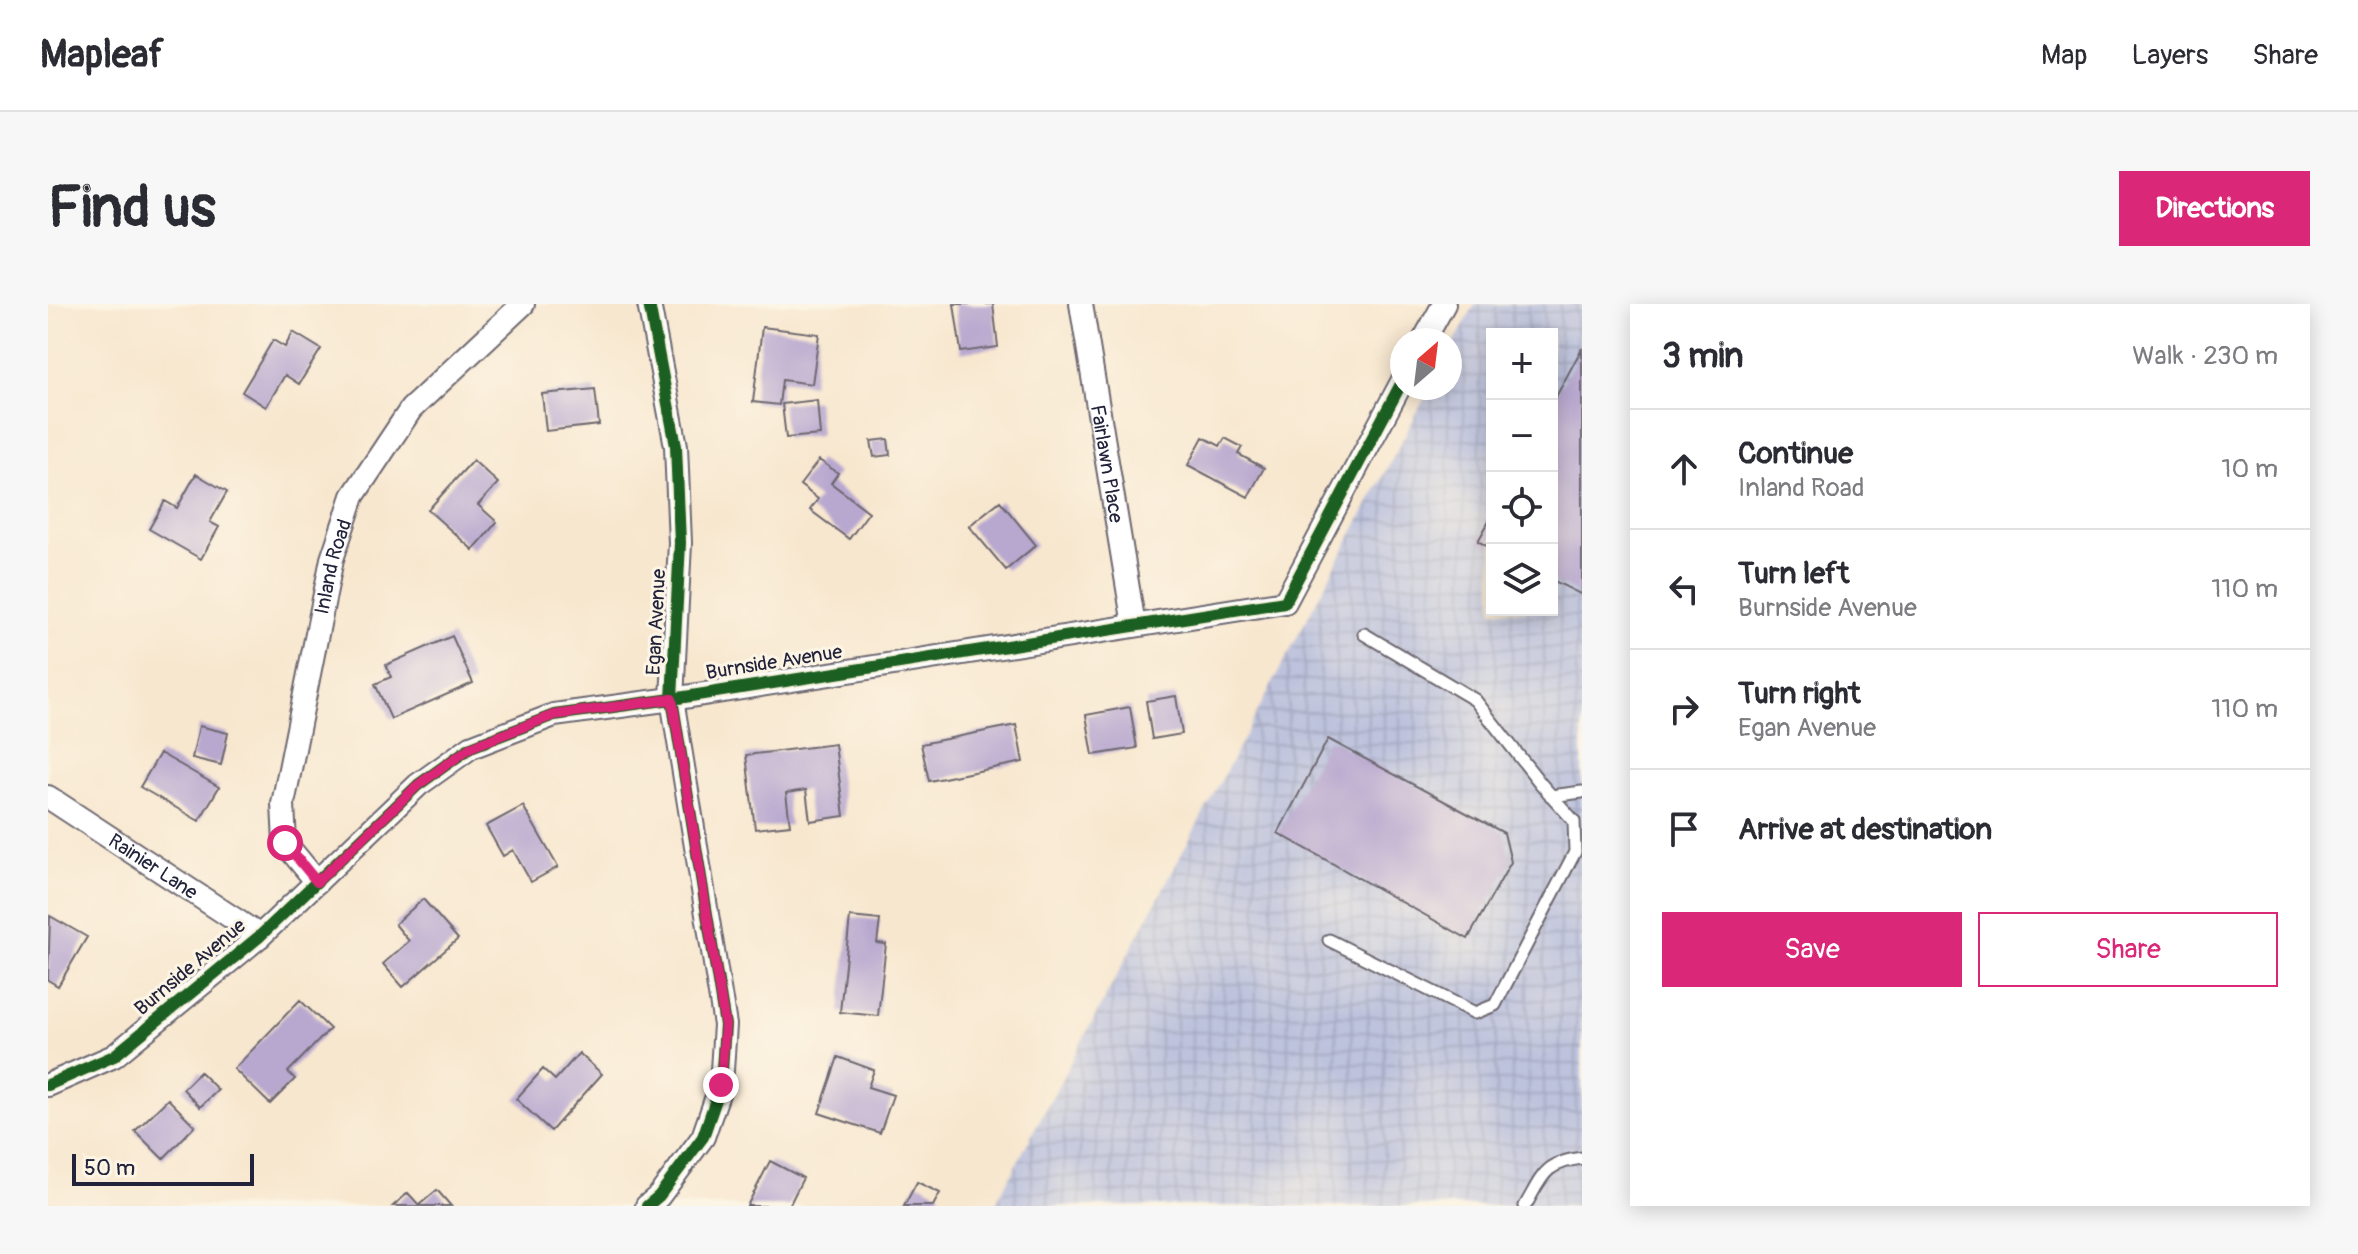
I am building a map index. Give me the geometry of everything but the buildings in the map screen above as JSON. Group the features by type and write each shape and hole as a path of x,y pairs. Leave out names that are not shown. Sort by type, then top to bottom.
{"street":[{"name":"Inland Road","path":"317,882 285,843 283,804 332,559 353,496 411,409 523,304"},
{"name":"Egan Avenue","path":"647,1206 659,1196 703,1137 721,1085 725,1025 672,699 680,543 676,446 649,304"},
{"name":"Fairlawn Place","path":"1081,304 1134,625"},
{"path":"1431,328 1444,304"},
{"name":"Burnside Avenue","path":"48,1085 114,1056 260,936 418,785 471,747 554,715 1285,602 1392,400"},
{"name":"Rainier Lane","path":"48,797 260,936"}],"lane":[{"path":"1329,940 1475,1013 1495,1005 1575,852 1574,821 1475,700 1364,634"},
{"path":"1551,796 1582,792"},
{"path":"1525,1206 1546,1168 1560,1161 1582,1158"}],"shaded area":[{"path":"1475,304 1582,304 1582,1206 994,1206 1424,400 1462,400 1462,328"}],"cycle path":[{"path":"647,1206 659,1196 703,1137 721,1085 725,1025 672,699 680,543 676,446 649,304"},
{"path":"48,1085 114,1056 260,936 418,785 471,747 554,715 1285,602 1392,400"}],"route":[{"path":"285,843 317,882 418,785 471,747 554,715 672,699 725,1025 721,1085"}]}
